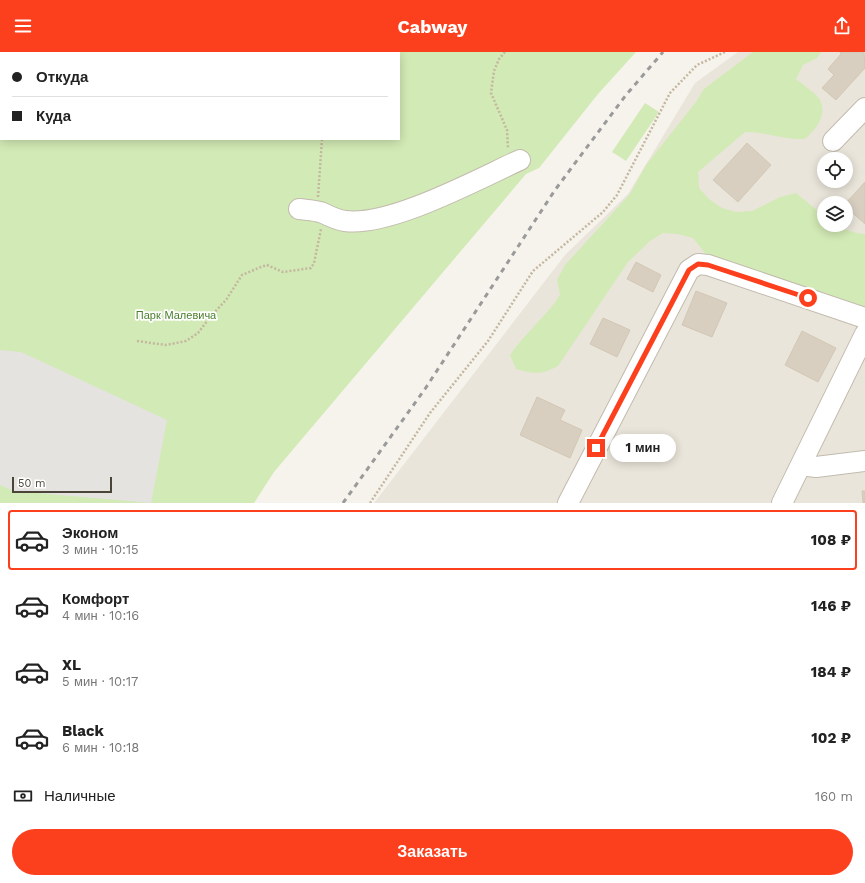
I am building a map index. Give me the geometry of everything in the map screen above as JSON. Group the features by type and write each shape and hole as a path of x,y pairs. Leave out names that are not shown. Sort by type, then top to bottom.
{"lane":[{"path":"833,141 865,108"},
{"path":"299,209 322,212 331,218 347,222 385,218 430,201 520,160"},
{"path":"568,503 689,270 698,264 708,265 865,318"},
{"path":"782,503 865,334"},
{"path":"801,465 816,467 865,461"}],"path":[{"path":"505,52 499,59 494,71 491,93 507,130 508,149 520,160"},
{"path":"370,503 430,413 488,341 533,271 603,212 617,195 670,93 697,65 725,52"},
{"path":"137,341 166,345 186,341 198,332 226,300 242,275 261,267 267,265 283,272 311,268 314,263 321,236 322,212 318,200 322,140"}],"shaded area":[{"path":"738,52 865,52 865,503 374,503 565,255 628,194 695,83"},
{"path":"0,350 21,352 167,420 151,503 14,491 0,485"}],"green space":[{"name":"Парк Малевича","path":"400,52 636,52 598,94 539,168 526,174 274,472 254,503 0,503 0,140 400,140"},
{"path":"753,52 821,52 817,58 803,65 796,79 813,92 820,100 822,106 821,117 813,131 805,139 745,132 698,172 699,188 709,199 722,208 736,212 752,211 780,197 796,193 817,210 817,232 853,232 865,234 865,315 712,262 693,238 678,234 663,233 650,241 628,262 558,366 538,373 516,369 510,355 560,295 557,280 565,265 630,194 646,165 696,102 704,89"},
{"path":"645,103 659,112 626,161 612,152"}],"building":[{"path":"840,52 864,52 865,68 836,100 822,88 834,75 828,69 841,54"},
{"path":"747,143 771,165 738,202 713,180"},
{"path":"865,182 865,224 853,213 852,196"},
{"path":"636,262 661,275 653,292 627,279"},
{"path":"696,291 727,303 712,337 682,325"},
{"path":"603,318 630,330 617,357 590,344"},
{"path":"802,331 836,348 818,382 785,365"},
{"path":"537,397 565,410 560,420 582,430 570,458 520,435"},
{"path":"862,491 865,491 865,503 863,503"}],"railway":[{"path":"343,503 425,389 555,190 626,95 663,52"}],"route":[{"path":"596,448 689,270 698,264 708,265 808,298"}]}
